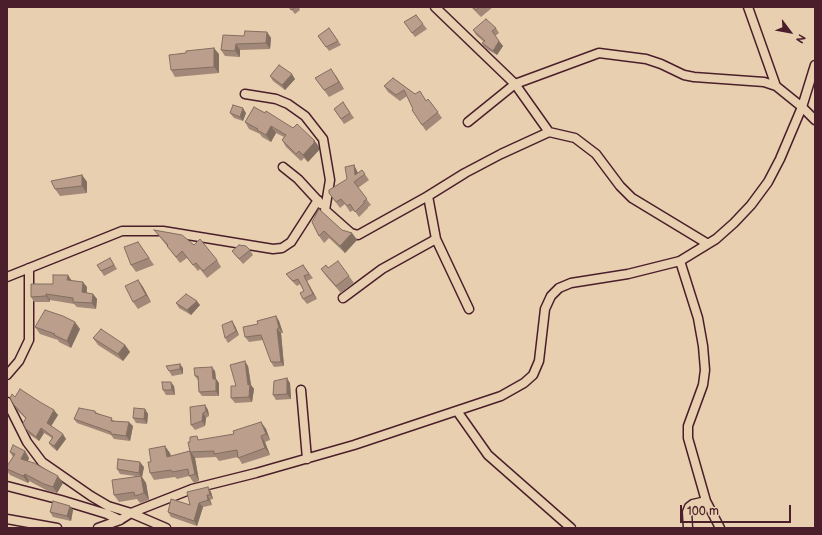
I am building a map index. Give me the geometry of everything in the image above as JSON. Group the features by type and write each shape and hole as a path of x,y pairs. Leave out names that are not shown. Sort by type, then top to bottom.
{"street":[{"path":"435,7 515,84 549,132"},
{"path":"748,7 776,86"},
{"path":"468,122 515,84 599,53 646,59 694,77 764,82 776,86 802,107 815,120"},
{"path":"98,528 119,524 131,513 192,489 256,473 354,445 457,412 501,396 524,383 533,375 539,361 545,309 551,296 559,288 571,284 628,274 680,262 716,239 751,205 768,182 780,159 802,107 815,65"},
{"path":"245,94 276,99 288,104 305,116 323,140 330,180 325,210"},
{"path":"283,167 298,179 318,200 325,210 351,233 358,235 501,154 549,132 575,138 596,154 620,186 632,198 708,244"},
{"path":"428,196 436,239 469,309"},
{"path":"7,277 122,231 163,231 273,249 282,248 291,242 318,200"},
{"path":"343,298 382,269 436,239"},
{"path":"680,262 698,318 703,346 705,370 703,386 688,426 688,438 706,501 720,528"},
{"path":"7,375 19,361 29,340 29,268"},
{"path":"301,390 307,459"},
{"path":"7,402 27,442 42,462 108,506 131,513 166,528"},
{"path":"457,412 488,455 571,528"},
{"path":"7,486 107,514 119,524"},
{"path":"688,528 687,512 689,507 693,504 706,501"},
{"path":"7,519 57,528"}],"building":[{"path":"416,15 423,24 412,33 404,22"},
{"path":"486,19 496,28 492,31 499,41 493,51 482,43 485,41 473,30"},
{"path":"329,28 338,41 326,47 318,36"},
{"path":"245,31 267,32 266,43 236,44 235,51 221,50 223,35 244,36"},
{"path":"214,48 214,67 171,70 169,55 186,53 186,51"},
{"path":"279,65 292,74 282,85 270,76"},
{"path":"331,69 339,82 324,90 315,78"},
{"path":"393,78 415,94 420,91 426,101 428,99 438,112 422,125 412,110 413,109 404,90 396,95 384,86"},
{"path":"343,102 350,113 341,119 334,109"},
{"path":"233,105 243,108 240,117 230,113"},
{"path":"254,107 265,113 266,111 293,128 297,124 314,140 314,143 303,155 299,151 296,154 282,140 286,135 271,126 266,135 245,122"},
{"path":"354,165 355,175 362,170 365,174 354,182 367,199 355,212 350,204 347,206 341,199 336,202 329,193 329,190 347,179 345,167"},
{"path":"82,175 82,186 55,189 51,181"},
{"path":"319,209 342,230 352,233 340,246 324,231 319,236 312,222"},
{"path":"154,230 182,235 194,245 200,239 217,260 203,271 196,263 193,265 182,251 176,257 167,246 168,245"},
{"path":"138,242 149,258 131,265 124,247"},
{"path":"239,245 246,246 250,250 239,259 232,251"},
{"path":"110,258 114,265 101,271 97,265"},
{"path":"338,261 349,276 336,286 321,269 326,265 328,268"},
{"path":"303,265 309,274 304,276 313,294 303,299 300,293 304,291 298,279 293,281 286,274"},
{"path":"53,275 68,275 67,280 83,282 82,292 93,294 92,303 73,302 73,298 46,294 46,296 31,297 31,284 53,284"},
{"path":"138,280 146,295 133,302 125,286"},
{"path":"186,294 197,301 187,310 176,303"},
{"path":"45,310 75,322 67,341 54,335 55,334 35,327"},
{"path":"276,316 279,328 277,329 281,362 271,362 261,335 245,337 243,327 258,324 257,321"},
{"path":"232,321 236,331 225,338 222,325"},
{"path":"101,329 125,345 118,354 93,338"},
{"path":"245,361 248,385 250,384 249,397 231,398 231,386 236,386 230,365"},
{"path":"180,364 180,369 169,371 166,366"},
{"path":"212,367 213,379 216,379 216,391 199,392 198,376 195,376 194,368"},
{"path":"287,378 287,394 273,395 274,381"},
{"path":"162,382 171,382 172,390 163,390"},
{"path":"20,389 54,410 47,423 63,434 54,446 49,443 53,437 41,428 36,437 26,429 23,423 26,418 14,405 10,398 12,394 15,397"},
{"path":"205,405 206,411 203,413 202,421 191,425 190,407"},
{"path":"79,408 95,411 95,413 112,418 111,421 129,422 126,436 111,434 111,432 74,419"},
{"path":"134,408 145,409 144,419 133,418"},
{"path":"261,422 266,434 261,436 265,448 238,458 237,450 214,454 214,451 190,452 188,442 190,442 190,437 197,436 198,440 234,434 233,431"},
{"path":"13,445 25,451 21,459 34,463 58,476 53,487 25,474 23,476 7,469 7,466 15,454 10,452"},
{"path":"165,446 167,457 190,451 195,474 189,476 188,469 172,472 171,470 150,473 148,462 151,462 149,449"},
{"path":"118,459 140,462 139,473 117,469"},
{"path":"141,476 144,493 135,496 134,492 114,495 112,480"},
{"path":"208,487 210,495 207,495 208,500 199,503 194,521 168,512 171,499 190,505 187,492"},
{"path":"53,501 70,506 67,516 50,512"}]}
